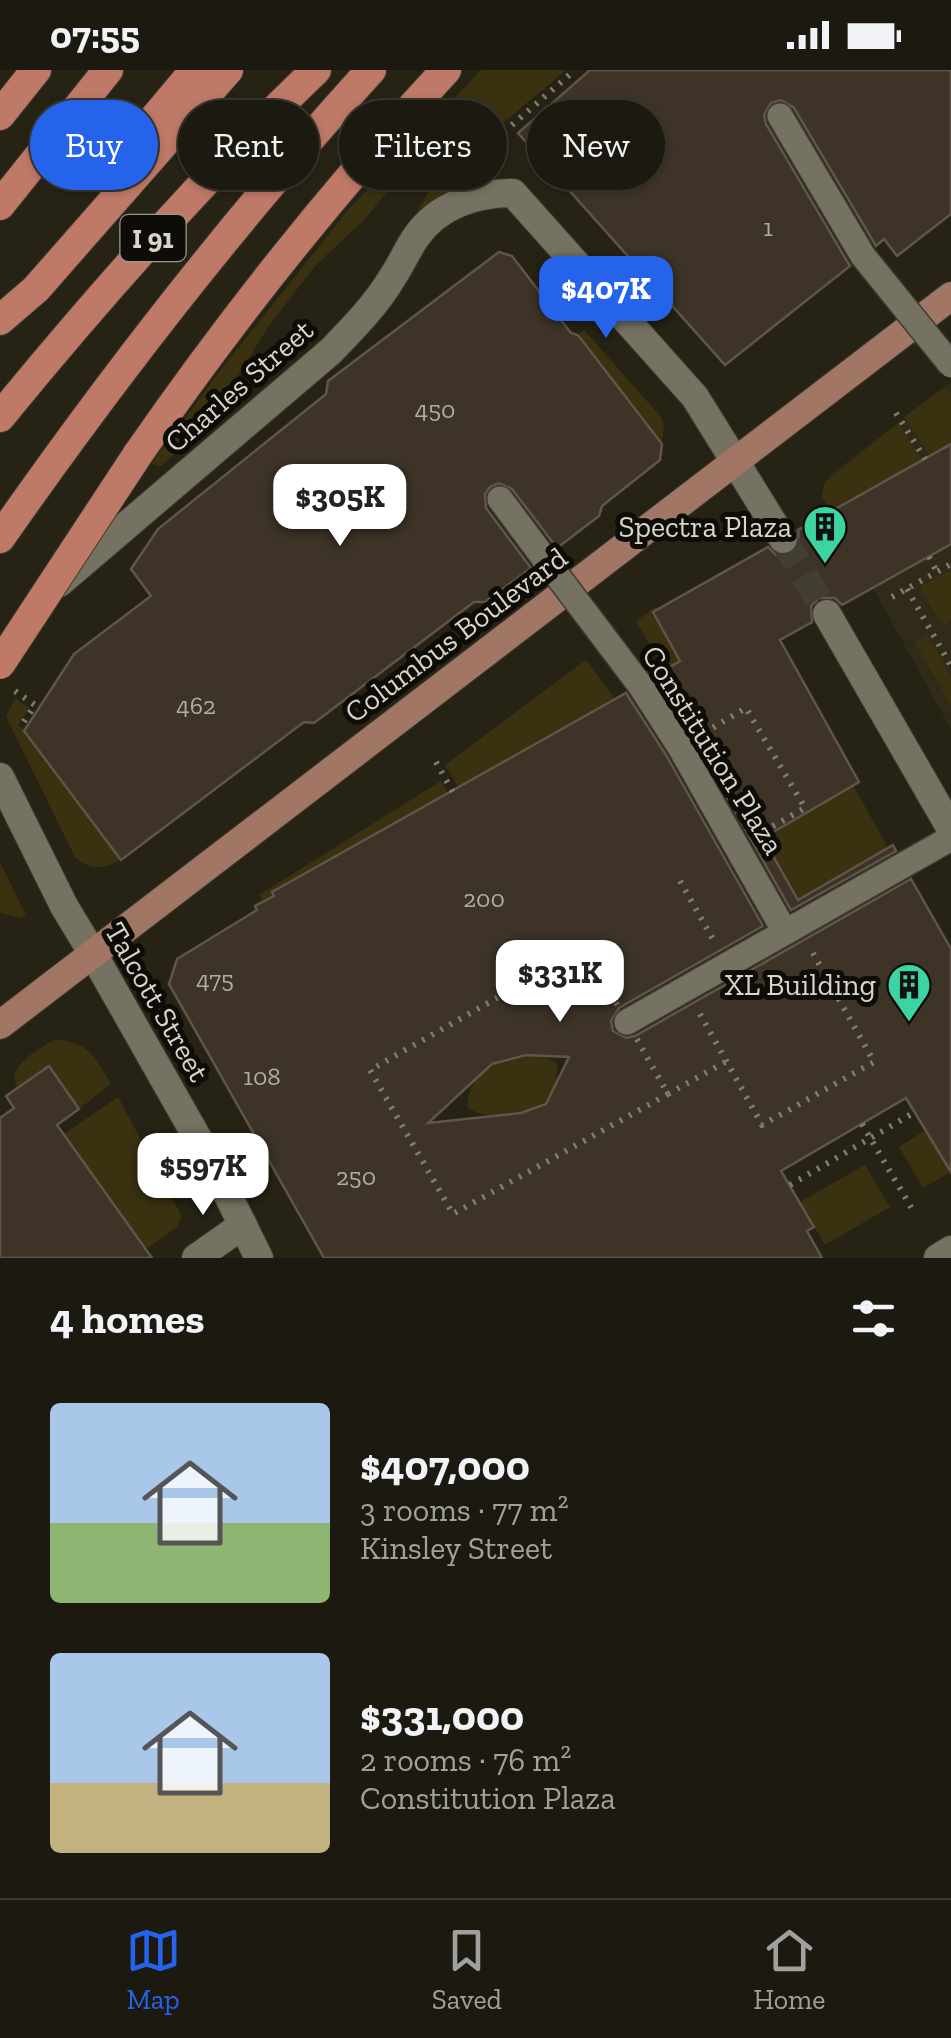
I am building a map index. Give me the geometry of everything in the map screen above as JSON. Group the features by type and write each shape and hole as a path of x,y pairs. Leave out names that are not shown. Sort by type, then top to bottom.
{"highway":[{"path":"0,115 36,70"},
{"path":"0,205 108,70"},
{"path":"0,317 22,277 195,70"},
{"path":"0,317 36,289 228,70"},
{"name":"I 91","path":"0,416 126,267 316,70"},
{"path":"2,536 230,233 371,70"},
{"path":"0,664 215,345 310,221 446,70"}],"main road":[{"name":"Columbus Boulevard","path":"0,1025 951,296"}],"street":[{"path":"780,116 863,256 951,364"},
{"name":"Charles Street","path":"0,639 36,602 331,351 370,309 417,234 430,220 469,198 513,193 695,398 737,460"},
{"path":"737,460 783,538"},
{"name":"Constitution Plaza","path":"500,499 640,685 791,929"},
{"path":"827,614 951,829"},
{"name":"Talcott Street","path":"0,777 64,906 259,1258"},
{"path":"627,1022 951,838"},
{"path":"196,1258 243,1225"},
{"path":"938,1258 951,1250"}],"path":[{"path":"507,129 575,70"},
{"path":"896,412 925,459"},
{"path":"929,556 938,572"},
{"path":"892,597 951,564"},
{"path":"907,589 951,666"},
{"path":"15,691 35,705 23,722 28,726"},
{"path":"700,736 746,708 805,808 770,828"},
{"path":"436,762 455,796"},
{"path":"680,881 728,965"},
{"path":"686,989 762,1125 874,1062 791,929"},
{"path":"668,1094 585,948 370,1070 454,1214 668,1094 726,1061"},
{"path":"790,1185 915,1112"},
{"path":"862,1124 916,1214"}],"shaded area":[{"path":"481,70 566,70 507,120 507,100 452,100"},
{"path":"367,190 388,190 365,219 315,266 268,327 235,381 210,401 209,409 217,418 161,466 151,464 222,368"},
{"path":"430,190 456,190 444,193 416,212"},
{"path":"584,330 661,417 664,426 660,460 561,545 548,538 571,333 578,335"},
{"path":"951,382 951,729 822,496 825,482 834,472"},
{"path":"945,387 951,394 951,444 930,456 904,417"},
{"path":"899,423 922,460 830,512 822,496 825,482"},
{"path":"951,570 951,621 942,626 920,587"},
{"path":"655,607 658,609 653,612 693,664 669,678 636,621"},
{"path":"928,635 951,676 951,706 915,642"},
{"path":"780,653 888,848 798,900 763,838 826,801"},
{"path":"586,660 615,699 458,787 445,765"},
{"path":"15,698 29,708 18,725 121,859 98,867 75,857 6,717"},
{"path":"441,781 448,793 263,901 259,895"},
{"path":"0,862 26,915 20,918 0,913"},
{"path":"54,1040 82,1047 111,1084 79,1109 49,1066 18,1088 15,1081 19,1066"},
{"path":"526,1055 543,1056 557,1064 555,1085 545,1102 529,1112 507,1116 485,1115 468,1108 472,1086 478,1078 495,1065"},
{"path":"118,1097 182,1217 176,1228 146,1249 64,1134"},
{"path":"926,1130 951,1172 923,1188 899,1147"},
{"path":"865,1165 890,1207 825,1245 800,1202"}],"building":[{"path":"590,70 951,70 951,214 897,256 884,239 876,246 794,108 781,100 771,103 764,115 766,124 850,266 725,365 569,190 665,190 665,100 556,100"},
{"path":"527,125 527,143 518,133"},
{"path":"499,252 512,256 571,333 578,335 662,444 660,460 557,548 512,489 499,483 490,487 485,494 486,508 531,568 485,602 474,602 314,723 304,722 121,860 24,731 74,654 151,596 131,569 158,529 326,394 328,381"},
{"path":"951,444 951,544 842,605 835,598 819,598 811,606 812,622 780,640 859,782 763,838 798,900 893,845 896,851 791,910 654,676 680,661 653,612 768,547 776,555 791,554 799,546 798,530"},
{"path":"626,693 666,755 763,926 619,1008 611,1021 613,1031 626,1038 635,1036 911,879 951,949 951,1172 906,1098 781,1171 814,1227 807,1231 822,1258 324,1258 169,984 177,959 257,910 255,906 274,896 272,892","holes":["526,1055 569,1057 546,1104 521,1113 428,1123 492,1064"]},
{"path":"49,1066 79,1109 57,1125 152,1258 0,1258 0,1118 14,1108 6,1096"}],"tunnel":[{"path":"783,539 827,614"}],"place":[{"name":"Spectra Plaza","path":"825,565"},
{"name":"XL Building","path":"909,1023"}]}
